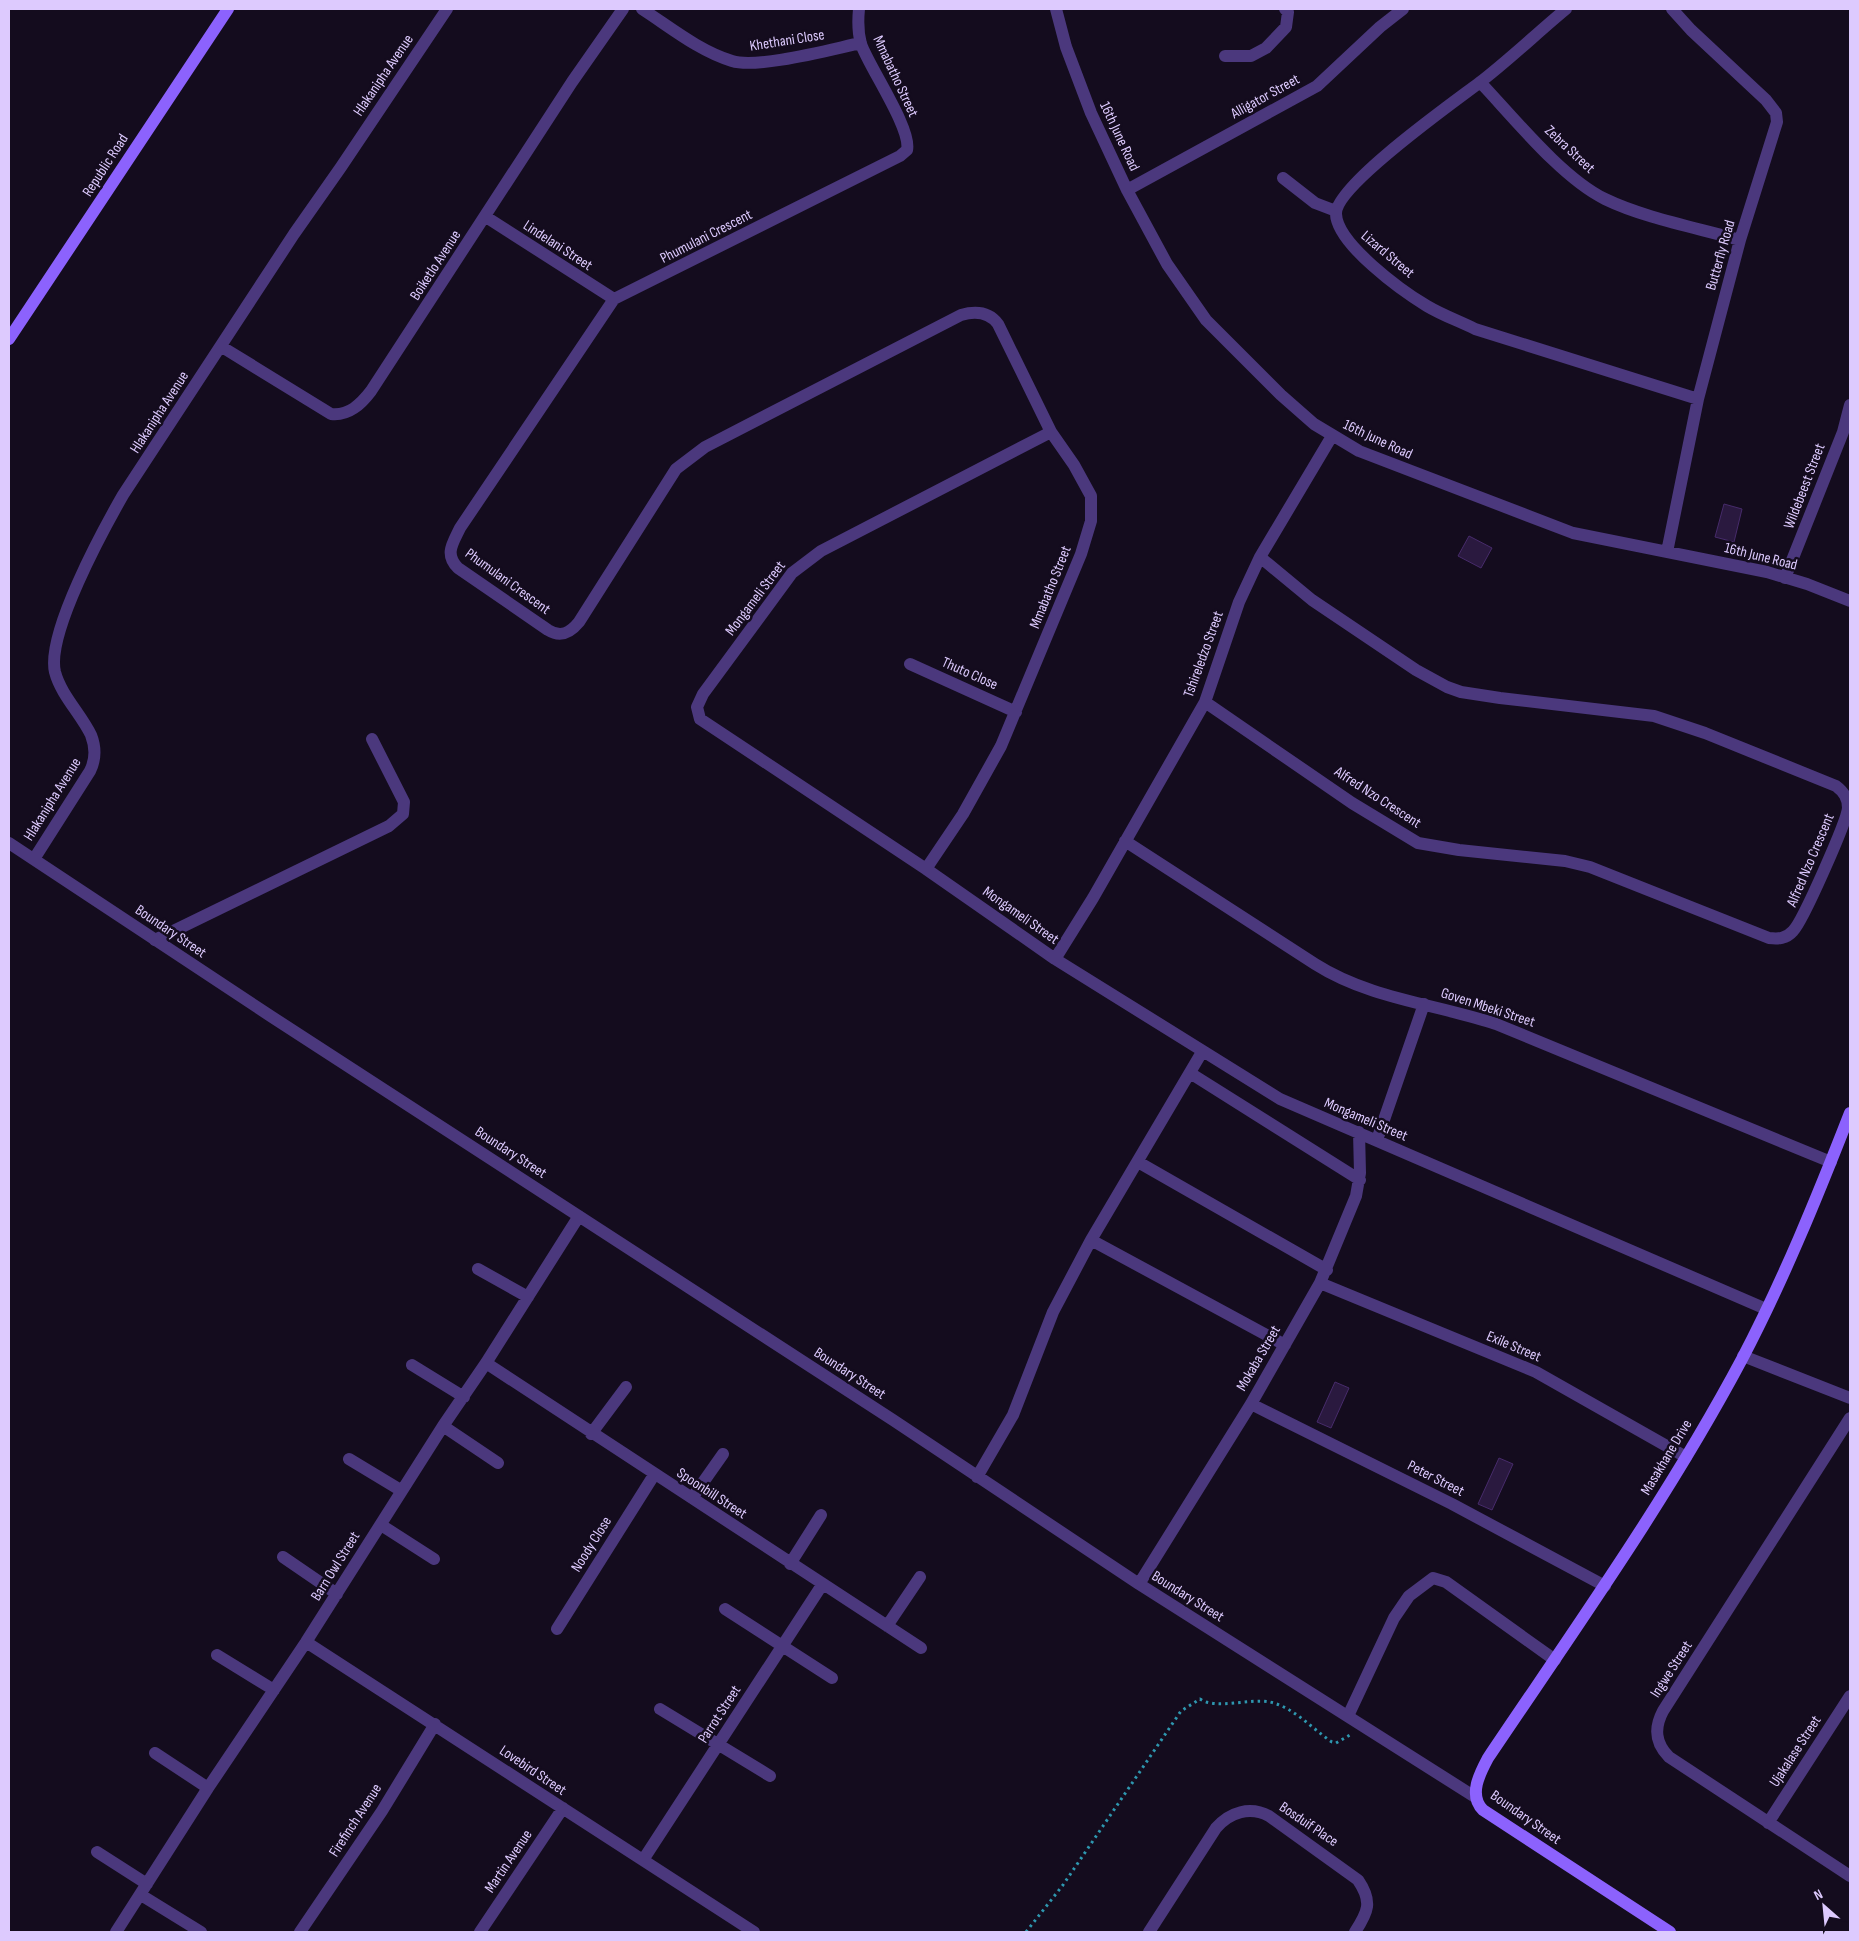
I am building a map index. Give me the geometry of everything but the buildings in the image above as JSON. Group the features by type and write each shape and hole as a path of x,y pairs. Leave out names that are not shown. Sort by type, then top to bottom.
{"street":[{"name":"Republic Road","path":"9,339 228,9"},
{"name":"Hlakanipha Avenue","path":"34,859 90,771 95,758 95,745 91,735 55,672 54,651 68,610 104,531 123,495 222,347 294,234 447,9"},
{"name":"Boiketlo Avenue","path":"222,347 324,410 337,414 348,412 371,391 486,218 572,82 623,9"},
{"name":"Khethani Close","path":"642,9 702,48 733,62 763,62 861,43"},
{"name":"Mmabatho Street","path":"859,9 861,43 906,136 908,147 904,153"},
{"name":"16th June Road","path":"1056,9 1077,78 1127,190 1167,264 1206,320 1298,410 1332,436 1359,451 1573,533 1785,578 1850,601"},
{"path":"1225,56 1252,56 1266,48 1286,27 1288,12 1285,9"},
{"name":"Alligator Street","path":"1127,190 1318,86 1380,27 1403,9"},
{"path":"1284,178 1315,202 1336,211 1345,194 1422,124 1480,82 1566,9"},
{"name":"Butterfly Road","path":"1667,552 1698,399 1740,240 1776,130 1776,114 1766,100 1690,30 1672,9"},
{"name":"Zebra Street","path":"1480,82 1564,170 1604,198 1625,207 1740,240"},
{"name":"Phumulani Crescent","path":"904,153 614,300 460,528 450,548 451,558 458,568 557,635 569,632 579,622 676,470 692,455 788,403 962,315 974,312 990,316"},
{"name":"Lizard Street","path":"1336,211 1339,227 1351,246 1410,294 1441,314 1475,329 1698,399"},
{"name":"Lindelani Street","path":"486,218 614,300"},
{"name":"Mmabatho Street","path":"926,869 986,776 1016,712 1081,554 1092,521 1091,496 1074,465 1051,432 998,324 990,316"},
{"name":"Wildebeest Street","path":"1785,578 1846,433 1850,405"},
{"name":"Mongameli Street","path":"1051,432 821,551 792,573 699,700 698,714 706,724 926,869 1055,959 1280,1099 1766,1309"},
{"name":"Tshireledzo Street","path":"1055,959 1094,898 1205,702 1239,602 1260,557 1332,436"},
{"name":"Alfred Nzo Crescent","path":"1205,702 1352,803 1418,843 1459,850 1565,861 1590,867 1769,938 1784,938 1798,925 1846,820 1847,801 1844,792 1836,786 1670,721 1640,714 1500,698 1461,692 1447,687 1416,670 1312,600 1260,557"},
{"name":"Thuto Close","path":"910,664 1016,712"},
{"path":"155,940 389,826 403,814 404,802 372,738"},
{"name":"Goven Mbeki Street","path":"1125,841 1326,972 1385,996 1424,1004 1496,1024 1831,1162"},
{"name":"Boundary Street","path":"9,843 1139,1584 1475,1797 1482,1810 1670,1932"},
{"path":"1377,1140 1424,1004"},
{"path":"977,1476 1013,1415 1052,1312 1091,1240 1202,1052"},
{"path":"1190,1073 1360,1180"},
{"name":"Masakhane Drive","path":"1475,1797 1478,1781 1488,1758 1604,1586 1686,1457 1743,1356 1766,1309 1831,1162 1850,1113"},
{"name":"Mokaba Street","path":"1139,1584 1251,1404 1327,1270 1356,1196 1360,1180 1359,1132"},
{"path":"1138,1162 1327,1270"},
{"name":"Barn Owl Street","path":"116,1932 208,1788 306,1642 579,1216"},
{"path":"1091,1240 1285,1345"},
{"path":"478,1269 528,1297"},
{"name":"Exile Street","path":"1320,1284 1542,1375 1686,1457"},
{"path":"1743,1356 1850,1398"},
{"name":"Spoonbill Street","path":"486,1363 654,1475 921,1648"},
{"path":"412,1365 464,1396"},
{"path":"592,1434 626,1387"},
{"name":"Peter Street","path":"1251,1404 1452,1504 1604,1586"},
{"name":"Ingwe Street","path":"1850,1418 1663,1711 1656,1726 1661,1747 1669,1757 1850,1876"},
{"path":"443,1426 498,1463"},
{"path":"692,1498 723,1454"},
{"path":"350,1459 402,1492"},
{"name":"Noody Close","path":"557,1629 654,1475"},
{"path":"790,1564 821,1515"},
{"path":"381,1525 434,1559"},
{"path":"283,1557 337,1594"},
{"path":"886,1626 920,1577"},
{"path":"1348,1716 1394,1618 1409,1596 1433,1578 1446,1582 1555,1660"},
{"name":"Parrot Street","path":"643,1860 822,1585"},
{"path":"725,1609 832,1678"},
{"name":"Lovebird Street","path":"306,1642 643,1860 740,1928 754,1932"},
{"path":"217,1655 274,1690"},
{"name":"Ujakalase Street","path":"1768,1823 1850,1696"},
{"path":"660,1709 770,1776"},
{"name":"Firefinch Avenue","path":"300,1932 376,1818 435,1724"},
{"path":"155,1753 208,1788"},
{"name":"Martin Avenue","path":"485,1931 563,1808"},
{"name":"Bosduif Place","path":"1149,1932 1216,1828 1228,1817 1253,1810 1269,1816 1350,1872 1358,1880 1366,1890 1368,1905 1364,1919 1355,1932"},
{"path":"97,1852 201,1932"}],"path":[{"path":"1026,1932 1063,1885 1181,1711 1200,1699 1204,1702 1270,1702 1291,1710 1320,1734 1336,1743 1346,1739 1360,1724"}]}
